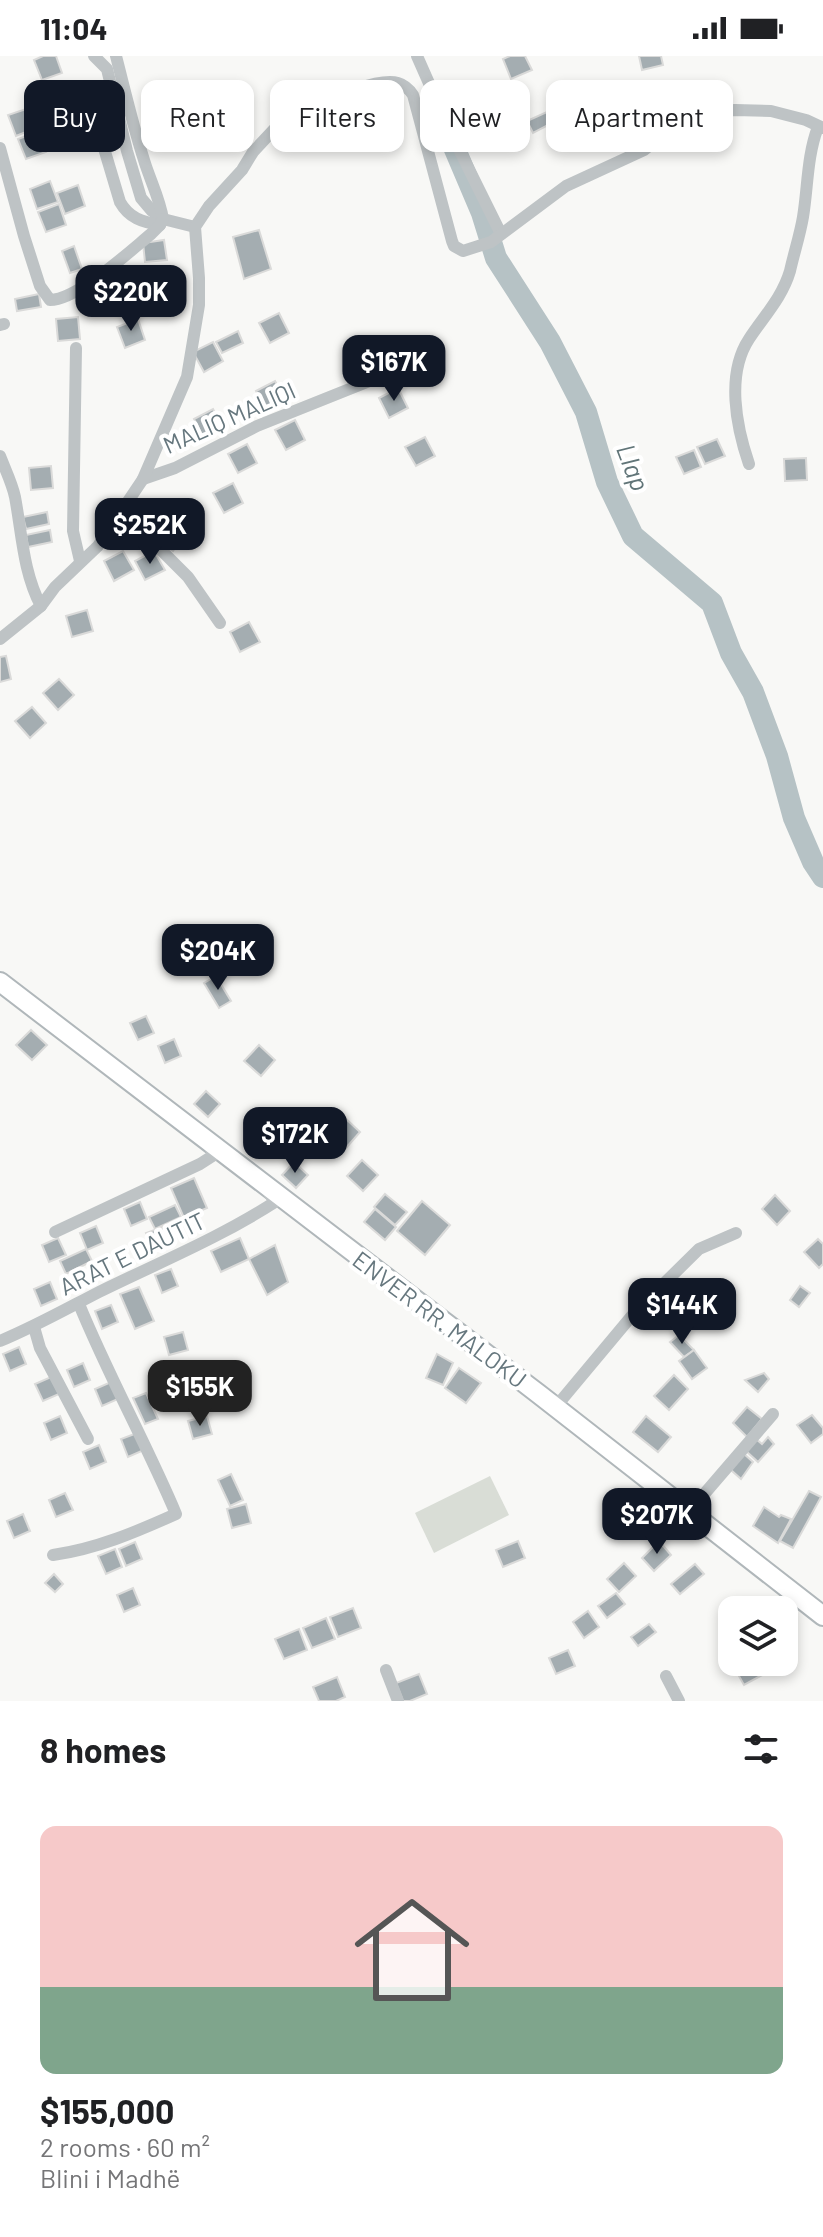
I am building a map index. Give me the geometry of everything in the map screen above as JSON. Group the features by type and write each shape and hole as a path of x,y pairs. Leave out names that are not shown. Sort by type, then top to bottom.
{"main road":[{"name":"ENVER RR. MALOKU","path":"0,982 823,1616"}],"street":[{"path":"94,56 106,63 141,198 162,222"},
{"path":"116,56 152,188 161,207 162,222"},
{"path":"417,56 496,238"},
{"path":"0,639 41,606 55,587 98,546 143,479 187,377 199,305 195,227 253,152 279,124 365,86 394,82 408,88 413,95 452,241 458,249 469,250 496,238 566,186 644,150 682,120 698,112 771,111 821,127 810,153 803,219 787,282 741,354 736,393 737,417 740,439 749,464"},
{"path":"0,148 40,286 50,300 58,300 90,282 162,222"},
{"path":"105,152 120,202 132,217 195,227"},
{"path":"76,348 73,531 80,561"},
{"name":"MALIQ MALIQI","path":"143,479 175,468 257,426 377,378"},
{"path":"0,456 15,498 31,587 41,606"},
{"path":"108,530 143,536 153,542 188,577 220,623"},
{"path":"55,1232 200,1164 214,1155 206,1138"},
{"name":"ARAT E DAUTIT","path":"0,1341 34,1327 250,1218 275,1202 266,1187"},
{"path":"540,1395 559,1403 635,1312 699,1249 736,1233"},
{"path":"53,1555 100,1544 176,1514 79,1304"},
{"path":"34,1327 45,1357 88,1439"},
{"path":"673,1500 693,1507 773,1414"},
{"path":"386,1670 398,1701"},
{"path":"666,1676 679,1701"}],"shaded area":[{"path":"490,1476 509,1515 434,1553 415,1513"}],"building":[{"path":"56,56 62,73 42,80 34,60"},
{"path":"525,56 532,70 511,79 503,59"},
{"path":"639,56 661,56 663,65 642,70"},
{"path":"24,110 24,133 16,136 8,115"},
{"path":"546,112 546,126 533,133 530,120"},
{"path":"24,137 24,152 46,152 26,159 18,139"},
{"path":"50,181 58,202 37,209 30,189"},
{"path":"78,185 85,206 65,214 57,193"},
{"path":"59,204 66,225 46,232 38,212"},
{"path":"259,230 271,269 244,279 233,237"},
{"path":"164,240 167,260 145,262 143,243"},
{"path":"74,246 82,269 70,273 62,251"},
{"path":"114,286 119,297 98,308 92,297"},
{"path":"39,294 41,307 17,311 15,299"},
{"path":"279,313 289,333 270,343 259,323"},
{"path":"78,317 80,339 58,341 56,319"},
{"path":"138,319 145,340 125,348 117,327"},
{"path":"238,331 243,343 222,353 216,342"},
{"path":"213,342 223,361 204,372 193,352"},
{"path":"275,381 285,400 266,410 256,391"},
{"path":"398,388 408,408 389,418 379,398"},
{"path":"213,409 223,429 204,439 194,419"},
{"path":"295,420 305,440 286,450 275,430"},
{"path":"425,437 435,456 416,466 405,447"},
{"path":"717,439 725,456 705,464 697,447"},
{"path":"247,444 257,463 238,473 228,454"},
{"path":"694,450 701,467 684,474 676,457"},
{"path":"806,458 807,480 785,481 784,459"},
{"path":"51,466 53,488 31,490 29,468"},
{"path":"233,483 243,503 224,513 213,493"},
{"path":"47,512 49,524 26,529 23,517"},
{"path":"50,530 52,542 28,547 26,535"},
{"path":"163,530 180,541 173,551 156,540"},
{"path":"123,551 134,570 114,581 104,561"},
{"path":"154,551 165,570 145,580 135,561"},
{"path":"87,610 93,631 72,637 66,616"},
{"path":"249,622 260,642 240,652 230,632"},
{"path":"6,656 11,679 0,682 0,657"},
{"path":"59,679 74,695 58,710 43,693"},
{"path":"32,707 46,723 30,738 15,721"},
{"path":"216,976 231,1001 219,1008 204,983"},
{"path":"146,1016 154,1033 138,1040 130,1023"},
{"path":"31,1030 47,1045 32,1060 16,1045"},
{"path":"174,1039 181,1056 165,1063 158,1046"},
{"path":"259,1045 275,1060 261,1076 244,1061"},
{"path":"206,1091 220,1104 208,1117 194,1104"},
{"path":"344,1117 360,1132 346,1148 329,1133"},
{"path":"362,1160 378,1175 363,1191 347,1176"},
{"path":"294,1162 308,1175 296,1188 282,1175"},
{"path":"194,1178 207,1208 184,1218 171,1188"},
{"path":"385,1194 407,1212 395,1225 374,1207"},
{"path":"775,1195 790,1211 777,1225 762,1209"},
{"path":"422,1201 450,1225 425,1255 397,1231"},
{"path":"140,1202 147,1219 131,1226 124,1209"},
{"path":"175,1205 181,1217 155,1229 149,1217"},
{"path":"375,1209 396,1227 385,1240 364,1222"},
{"path":"96,1226 103,1243 87,1250 80,1233"},
{"path":"163,1227 170,1244 154,1251 146,1233"},
{"path":"58,1238 66,1255 49,1262 42,1245"},
{"path":"240,1238 249,1259 221,1272 211,1251"},
{"path":"818,1239 823,1244 823,1264 819,1268 804,1252"},
{"path":"275,1245 288,1282 267,1295 249,1259"},
{"path":"86,1249 92,1261 66,1274 60,1261"},
{"path":"171,1269 178,1286 162,1293 155,1275"},
{"path":"50,1282 57,1299 41,1306 34,1289"},
{"path":"800,1286 810,1293 799,1307 790,1300"},
{"path":"139,1287 154,1321 135,1329 120,1294"},
{"path":"111,1305 118,1322 102,1329 95,1311"},
{"path":"183,1332 188,1350 169,1355 164,1337"},
{"path":"679,1335 694,1350 684,1357 670,1342"},
{"path":"19,1347 26,1364 10,1371 3,1354"},
{"path":"694,1350 707,1368 692,1379 679,1361"},
{"path":"437,1354 453,1363 443,1385 426,1378"},
{"path":"83,1363 90,1380 74,1387 67,1370"},
{"path":"193,1365 198,1383 179,1388 175,1369"},
{"path":"459,1368 481,1383 466,1403 445,1388"},
{"path":"764,1373 769,1379 758,1392 745,1380"},
{"path":"674,1375 688,1389 669,1410 654,1396"},
{"path":"51,1377 59,1394 43,1401 35,1384"},
{"path":"111,1382 118,1399 102,1406 95,1389"},
{"path":"146,1393 158,1419 145,1424 133,1398"},
{"path":"747,1407 762,1419 747,1437 733,1423"},
{"path":"812,1415 823,1428 823,1434 811,1443 797,1425"},
{"path":"60,1416 67,1433 51,1440 44,1423"},
{"path":"207,1416 212,1434 193,1439 188,1421"},
{"path":"646,1416 671,1437 658,1452 633,1432"},
{"path":"137,1433 144,1450 128,1457 121,1439"},
{"path":"768,1437 774,1444 758,1462 746,1451 756,1439 762,1444"},
{"path":"99,1445 106,1462 90,1469 83,1452"},
{"path":"743,1453 753,1462 741,1479 731,1470"},
{"path":"231,1474 243,1500 230,1506 218,1480"},
{"path":"809,1491 821,1497 793,1548 780,1541"},
{"path":"65,1493 73,1510 56,1517 49,1500"},
{"path":"246,1504 251,1523 232,1528 227,1509"},
{"path":"764,1507 779,1517 791,1519 778,1543 753,1526"},
{"path":"23,1514 30,1531 14,1538 7,1521"},
{"path":"518,1541 525,1558 503,1567 496,1550"},
{"path":"659,1541 671,1555 654,1571 642,1558"},
{"path":"135,1542 142,1559 126,1566 119,1549"},
{"path":"115,1549 122,1567 106,1574 98,1556"},
{"path":"624,1563 636,1576 619,1592 607,1579"},
{"path":"695,1564 704,1574 680,1594 671,1584"},
{"path":"54,1574 63,1584 55,1592 45,1583"},
{"path":"133,1588 140,1605 124,1612 117,1595"},
{"path":"616,1593 625,1604 607,1618 598,1606"},
{"path":"353,1608 361,1628 338,1637 330,1617"},
{"path":"588,1611 599,1627 584,1638 573,1622"},
{"path":"326,1618 335,1639 312,1648 303,1628"},
{"path":"649,1624 656,1632 638,1646 631,1637"},
{"path":"299,1629 307,1650 284,1659 275,1639"},
{"path":"568,1650 575,1666 556,1674 549,1658"},
{"path":"419,1674 427,1694 403,1701 396,1683"},
{"path":"739,1676 760,1676 744,1685"},
{"path":"337,1677 345,1697 336,1701 319,1701 313,1687"}],"waterway":[{"name":"Llap","path":"456,152 482,213 496,258 550,342 586,412 607,482 633,536 712,603 731,653 753,692 777,756 794,818 823,877"}]}
